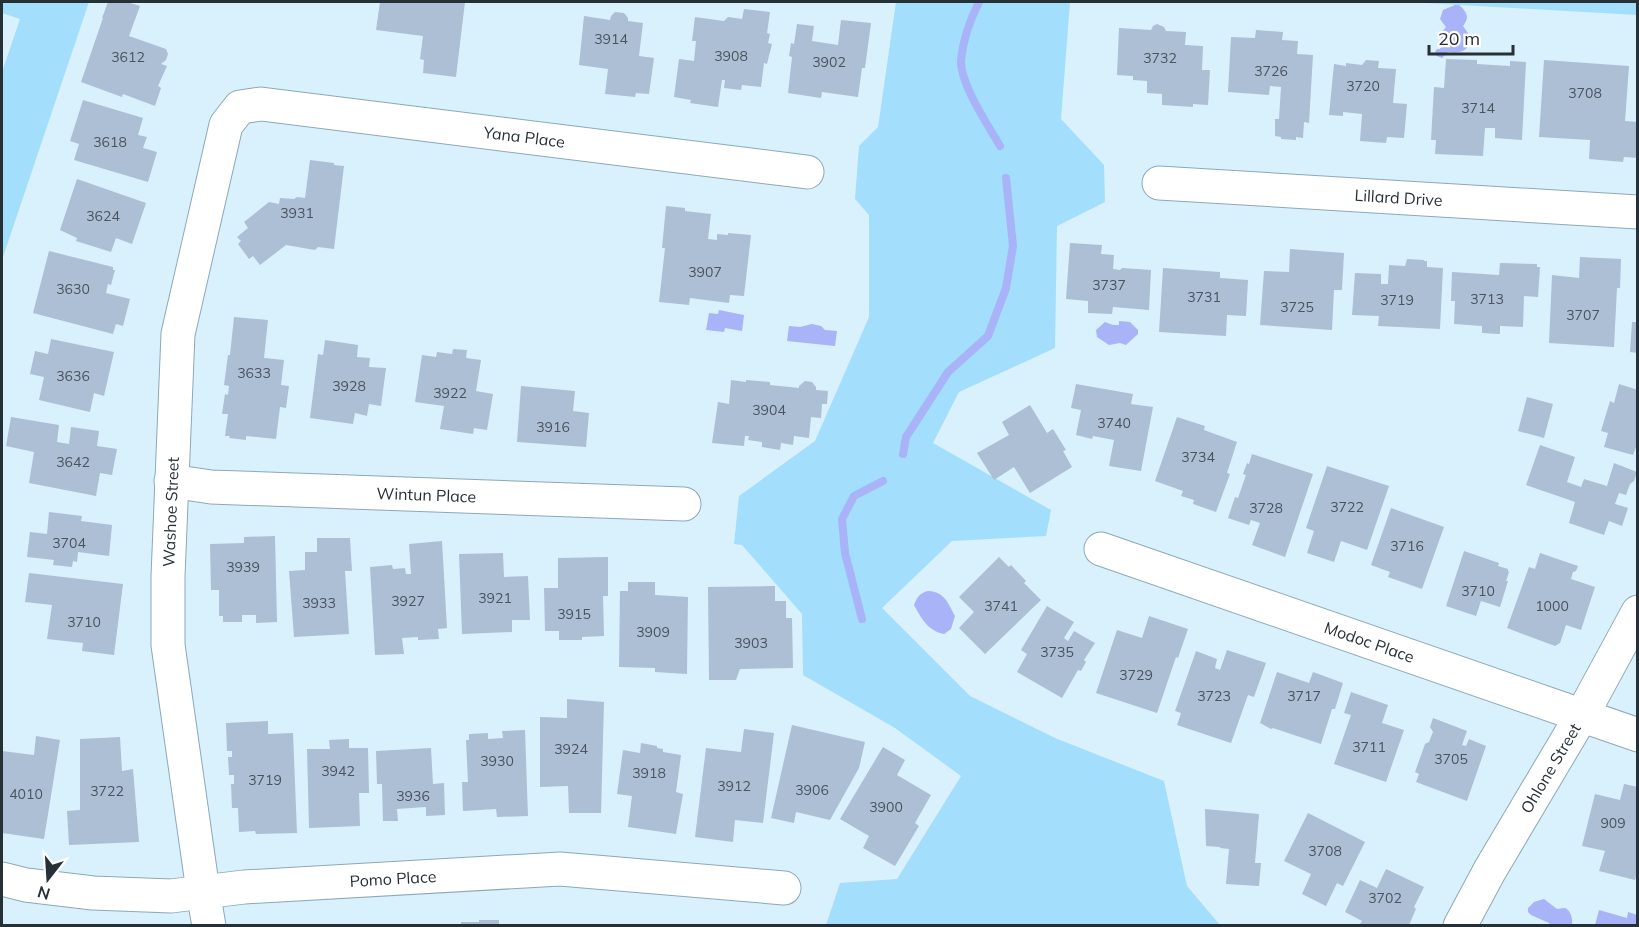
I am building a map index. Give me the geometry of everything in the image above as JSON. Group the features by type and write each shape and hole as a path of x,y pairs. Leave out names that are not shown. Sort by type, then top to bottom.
{"street":[{"name":"Yana Place","path":"240,107 261,104 807,172"},
{"name":"Washoe Street","path":"209,926 168,645 171,481 178,334 226,125 240,107"},
{"name":"Lillard Drive","path":"1159,183 1638,212"},
{"name":"Wintun Place","path":"171,481 211,487 684,504"},
{"name":"Modoc Place","path":"1101,549 1638,735"},
{"name":"Ohlone Street","path":"1460,926 1490,870 1582,715 1638,612"},
{"name":"Pomo Place","path":"2,879 26,885 93,893 171,896 256,886 560,869 784,888"}],"shaded area":[{"path":"2,2 89,2 2,260 2,72 20,19 2,13"},
{"path":"896,2 1070,2 1061,119 1104,165 1105,202 1057,226 1055,348 959,392 933,443 1051,510 1046,536 952,541 882,608 970,696 1055,738 1164,781 1187,886 1220,925 826,925 840,883 897,879 961,776 895,728 803,675 802,614 742,545 734,544 739,496 815,441 869,317 869,215 855,199 859,146 878,127"},
{"path":"1407,2 1637,2 1637,15"},
{"path":"1459,5 1466,12 1467,17 1463,26 1472,39 1465,50 1448,52 1442,58 1435,54 1436,50 1444,46 1440,34 1446,27 1440,19 1443,10"},
{"path":"719,310 744,315 742,331 725,328 724,332 706,330 709,313 718,314"},
{"path":"1119,321 1130,322 1138,330 1138,334 1126,345 1120,343 1109,345 1097,337 1096,330 1105,322 1119,325"},
{"path":"812,324 821,326 825,330 837,331 835,346 787,341 789,326 800,327"},
{"path":"928,591 942,596 955,616 951,629 944,634 929,627 914,605 919,596"},
{"path":"1544,899 1557,909 1567,909 1571,915 1572,925 1550,925 1528,912 1528,908 1534,902"},
{"path":"1599,910 1627,918 1628,912 1637,915 1637,925 1595,925"}],"building":[{"path":"108,2 127,2 140,6 129,36 166,49 168,54 166,60 161,64 167,66 158,86 161,88 155,106 81,82"},
{"path":"380,2 465,2 456,77 423,73 424,60 420,59 423,36 376,30"},
{"path":"744,9 770,12 767,33 770,34 768,43 772,44 767,64 764,63 761,87 742,85 741,90 724,88 725,80 722,80 718,107 690,103 691,100 674,97 679,59 694,61 696,41 692,41 695,17 724,21 728,17 742,19"},
{"path":"615,12 624,13 628,21 643,23 639,56 654,58 649,94 636,93 635,97 605,94 608,69 579,65 584,16 610,20"},
{"path":"841,20 871,23 865,68 862,68 858,97 822,92 821,98 788,93 792,57 789,56 791,43 794,44 797,24 814,26 812,41 838,45"},
{"path":"1157,24 1164,27 1166,31 1186,32 1185,45 1203,46 1202,70 1210,70 1208,105 1193,104 1193,107 1162,105 1162,94 1147,93 1147,81 1133,80 1133,76 1117,75 1119,28 1151,30"},
{"path":"1256,30 1283,32 1282,40 1298,41 1297,54 1313,55 1309,123 1304,122 1303,138 1281,139 1275,136 1275,119 1279,119 1281,87 1270,86 1269,95 1228,92 1231,37 1255,38"},
{"path":"1446,59 1477,60 1477,64 1510,66 1510,61 1526,62 1522,140 1495,138 1495,128 1485,128 1483,156 1435,154 1436,140 1431,140 1434,87 1444,88"},
{"path":"1366,60 1379,61 1378,68 1396,69 1393,103 1407,104 1404,138 1387,137 1386,143 1360,141 1362,114 1343,112 1343,116 1329,115 1334,64 1362,65"},
{"path":"1544,60 1629,66 1625,121 1638,122 1638,158 1624,157 1623,162 1589,159 1590,140 1539,137"},
{"path":"83,100 143,118 138,135 147,137 143,148 157,152 148,182 74,160 79,144 70,141"},
{"path":"310,160 344,166 334,249 318,247 315,250 286,245 260,265 253,256 249,259 238,244 241,241 237,237 248,228 244,222 269,202 279,204 280,198 305,198"},
{"path":"77,179 146,203 132,244 116,238 111,252 76,241 77,238 60,230"},
{"path":"666,206 711,214 708,239 717,240 717,234 751,235 744,296 730,295 729,303 690,298 689,305 659,302 665,248 662,248"},
{"path":"1070,243 1102,245 1101,254 1114,255 1113,269 1151,270 1149,310 1113,307 1112,314 1088,313 1088,301 1066,299"},
{"path":"1290,249 1344,253 1342,290 1334,290 1332,330 1260,325 1264,271 1289,272"},
{"path":"49,251 113,267 115,270 111,285 108,284 106,293 130,299 123,326 116,324 113,334 33,313"},
{"path":"1580,257 1621,259 1614,347 1549,343 1552,275 1579,278"},
{"path":"1407,259 1424,260 1427,261 1427,267 1443,268 1440,329 1378,326 1379,316 1352,315 1355,273 1381,274 1381,284 1388,284 1389,265 1405,266"},
{"path":"1500,263 1537,264 1537,267 1540,267 1538,297 1524,296 1523,327 1500,326 1500,334 1482,333 1482,326 1454,324 1455,301 1451,301 1452,272 1499,275"},
{"path":"1163,268 1220,272 1220,278 1248,280 1246,316 1227,315 1226,336 1159,332"},
{"path":"234,317 268,320 264,358 284,360 281,385 289,386 286,408 280,407 276,439 246,436 246,440 225,436 228,414 222,414 225,394 228,395 229,386 224,385"},
{"path":"1632,322 1638,322 1638,353 1630,352"},
{"path":"51,339 114,352 104,396 94,393 90,412 39,400 44,377 30,374 35,351 48,354"},
{"path":"325,340 358,345 357,357 370,358 369,367 386,368 381,406 369,404 367,416 355,413 353,424 310,418 318,354 323,355"},
{"path":"453,349 467,350 466,358 481,360 476,391 493,394 487,430 474,428 473,434 440,429 444,406 415,402 422,355 436,357 437,352 452,354"},
{"path":"731,380 770,382 770,385 799,388 805,381 812,382 816,390 828,391 827,404 822,404 821,418 811,417 809,438 794,436 793,445 781,443 780,450 762,447 762,442 748,440 749,436 745,436 744,446 712,443 718,402 729,404"},
{"path":"1076,384 1133,394 1131,404 1153,407 1141,471 1109,466 1114,440 1093,436 1092,439 1076,435 1081,410 1071,408"},
{"path":"1619,384 1638,390 1638,442 1633,455 1604,447 1608,433 1601,431 1610,401 1614,403"},
{"path":"521,386 575,391 573,411 589,413 586,447 517,442"},
{"path":"1527,397 1553,404 1544,438 1518,431"},
{"path":"1030,405 1047,433 1053,429 1066,450 1063,451 1072,467 1030,493 1014,467 994,480 977,453 1009,435 1002,422"},
{"path":"11,417 59,425 57,442 69,444 71,427 99,431 97,446 117,449 112,475 100,473 96,496 29,483 34,452 6,446"},
{"path":"1177,417 1205,426 1204,430 1237,442 1227,473 1230,474 1216,512 1193,504 1194,500 1181,496 1183,491 1155,481"},
{"path":"1540,445 1575,457 1567,482 1581,487 1584,479 1607,486 1614,463 1637,472 1626,495 1619,493 1615,504 1628,508 1622,526 1609,521 1604,535 1569,523 1575,502 1526,485"},
{"path":"1252,454 1313,474 1285,557 1252,545 1260,523 1251,520 1249,525 1228,518 1235,497 1238,498 1246,475 1243,474"},
{"path":"1327,466 1389,486 1367,550 1341,541 1334,562 1307,553 1314,531 1306,528"},
{"path":"1391,508 1444,527 1422,589 1388,577 1390,572 1371,565"},
{"path":"49,512 82,516 81,521 112,525 109,556 78,552 77,562 73,561 72,567 53,565 54,560 27,557 30,532 47,534"},
{"path":"275,536 277,622 256,623 256,615 242,615 242,622 223,622 223,616 219,616 219,590 211,590 210,544 244,543 244,537"},
{"path":"317,538 350,538 352,571 345,571 349,634 294,637 289,571 305,570 305,552 317,552"},
{"path":"442,541 447,628 438,629 439,639 402,638 404,654 375,655 370,567 392,565 393,569 405,568 406,574 411,574 409,544"},
{"path":"1464,551 1499,563 1498,566 1508,569 1506,581 1508,581 1500,607 1481,601 1476,616 1446,606"},
{"path":"503,553 504,577 528,576 530,620 512,620 512,632 462,634 459,554"},
{"path":"1540,553 1578,566 1571,579 1595,587 1581,630 1566,625 1560,643 1555,646 1507,628 1529,567 1535,569"},
{"path":"608,557 608,596 603,596 604,636 582,637 582,640 559,640 559,631 545,631 544,588 558,588 558,558"},
{"path":"999,557 1009,567 1011,565 1026,581 1024,583 1041,600 985,654 959,628 974,612 959,597"},
{"path":"29,573 123,584 114,655 82,651 83,643 47,639 52,605 25,602"},
{"path":"628,582 655,582 655,595 688,597 687,674 655,672 655,668 619,667 620,591 628,591"},
{"path":"775,586 775,601 786,601 786,618 792,618 793,668 740,669 736,680 709,680 708,587"},
{"path":"1047,606 1074,622 1064,638 1068,641 1074,631 1095,643 1084,660 1086,662 1081,671 1078,670 1062,698 1017,672 1027,654 1021,650"},
{"path":"1149,616 1188,629 1157,713 1096,693 1117,630 1142,638"},
{"path":"1227,650 1266,663 1254,697 1248,695 1231,743 1177,725 1181,713 1175,711 1196,651 1217,659 1215,668 1220,670"},
{"path":"1277,672 1309,683 1313,672 1343,683 1321,744 1271,729 1260,723"},
{"path":"1351,692 1388,705 1382,723 1404,730 1386,782 1334,764 1351,715 1344,713"},
{"path":"567,699 604,702 601,813 569,813 568,786 540,787 540,717 567,718"},
{"path":"1433,718 1467,731 1462,745 1466,746 1469,739 1486,746 1467,801 1416,782 1419,774 1415,772 1425,744 1429,742 1433,732 1430,727"},
{"path":"268,721 268,734 293,733 297,833 239,832 238,808 232,808 231,784 234,784 234,775 229,775 228,757 232,757 232,751 227,751 226,723"},
{"path":"792,725 865,742 859,768 830,820 796,812 794,823 771,818"},
{"path":"744,729 774,733 763,823 735,820 733,842 695,837 706,748 741,752"},
{"path":"525,730 528,816 497,817 496,809 463,811 462,782 468,782 466,740 469,740 469,734 488,733 488,739 503,738 502,731"},
{"path":"36,736 60,740 44,839 2,833 2,751 34,755"},
{"path":"120,737 122,771 133,769 139,842 69,845 67,811 80,810 80,739"},
{"path":"349,739 349,748 368,748 369,793 359,793 360,826 309,828 307,749 330,749 329,740"},
{"path":"641,743 657,746 663,749 663,752 681,755 676,792 683,794 676,834 628,827 632,796 617,794 623,750 640,753"},
{"path":"883,747 905,760 897,775 931,795 915,823 919,826 895,866 863,848 869,836 840,819"},
{"path":"431,748 433,784 444,783 445,815 426,816 426,807 397,809 398,821 383,821 382,784 377,784 376,751"},
{"path":"1624,784 1638,787 1638,870 1635,880 1599,871 1605,851 1582,846 1595,794 1620,800"},
{"path":"1205,809 1259,814 1255,863 1261,863 1259,886 1226,884 1229,849 1206,846"},
{"path":"1308,813 1365,842 1343,886 1337,883 1326,906 1302,894 1311,874 1284,861"},
{"path":"1386,869 1424,887 1414,907 1416,909 1409,925 1363,926 1360,924 1362,921 1345,912 1360,880 1377,888"},
{"path":"479,920 499,920 499,926 461,926 461,922 479,922"}],"waterway":[{"path":"979,2 965,37 961,60 962,70 970,92 1000,146"},
{"path":"903,454 906,437 948,372 988,336 1006,288 1013,246 1006,178"},
{"path":"862,619 845,553 842,519 854,496 883,481"}]}
